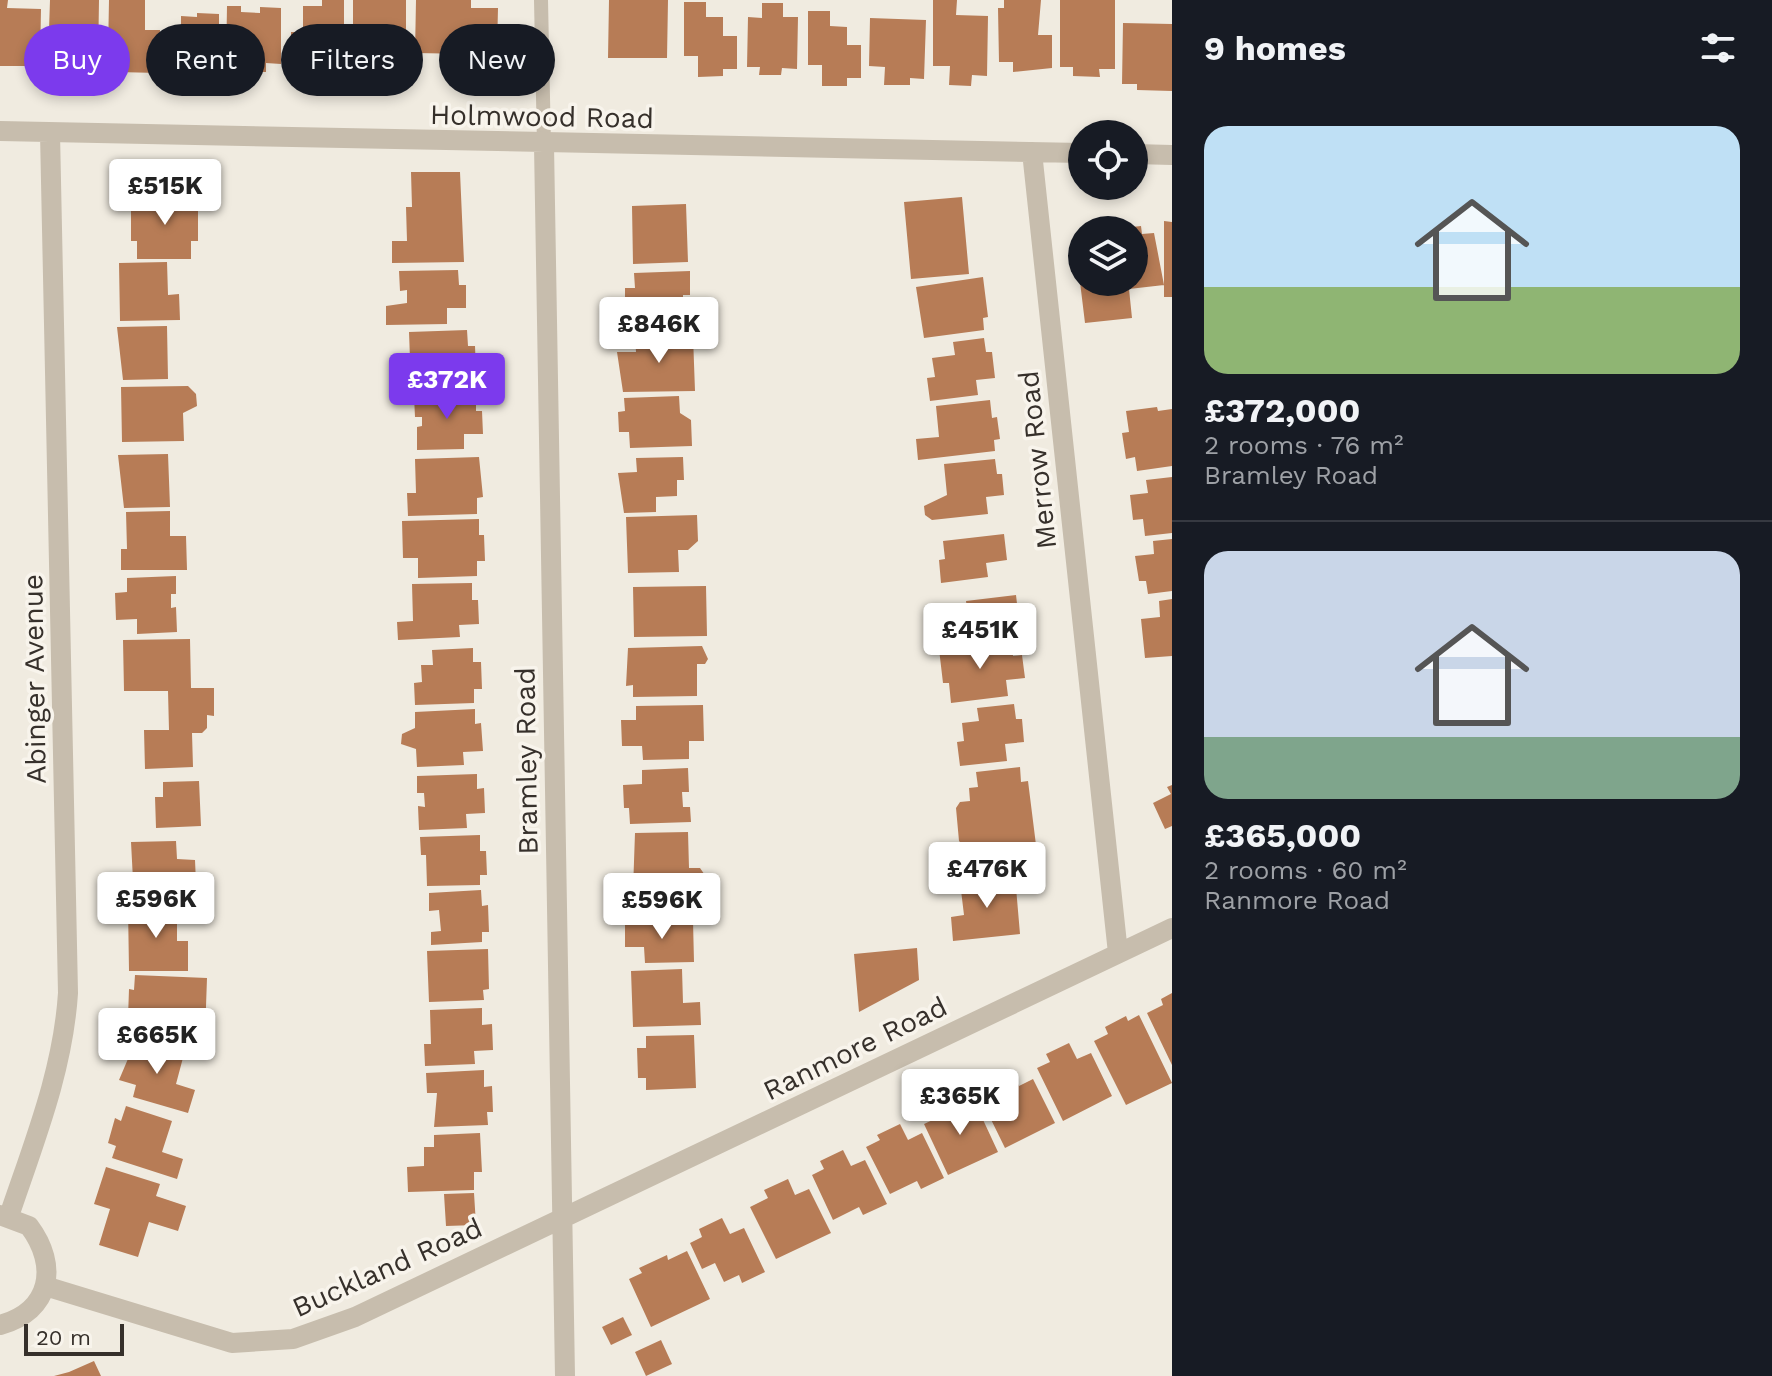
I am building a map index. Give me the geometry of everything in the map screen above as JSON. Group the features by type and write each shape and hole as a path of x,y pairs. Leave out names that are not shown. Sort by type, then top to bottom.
{"street":[{"name":"Holmwood Road","path":"0,131 544,145 1068,153"},
{"name":"Abinger Avenue","path":"4,1215 56,1076 65,1034 68,993 50,133"},
{"name":"Bramley Road","path":"544,145 565,1376"},
{"name":"Merrow Road","path":"1032,152 1118,953"},
{"path":"1148,154 1172,155"},
{"name":"Ranmore Road","path":"562,1219 1172,928"},
{"path":"0,1325 15,1321 32,1308 45,1286 49,1263 40,1240 29,1226 4,1215"},
{"name":"Buckland Road","path":"45,1286 212,1339 262,1344 293,1339 355,1317 562,1219"}],"lane":[{"path":"541,0 544,145"}],"building":[{"path":"0,0 8,0 7,8 41,9 41,24 24,24 24,66 0,66"},
{"path":"50,0 99,0 99,24 49,24"},
{"path":"109,0 145,0 146,73 130,72 130,24 109,24"},
{"path":"322,0 344,0 344,24 303,24 303,6 322,6"},
{"path":"353,0 406,0 406,24 353,24"},
{"path":"416,0 471,0 471,8 498,8 498,24 439,24 439,53 423,53 423,24 416,24"},
{"path":"609,0 668,0 667,58 608,58"},
{"path":"933,0 957,0 956,15 988,16 987,76 972,75 971,86 949,85 950,66 933,66"},
{"path":"1004,0 1041,0 1038,35 1052,35 1052,68 1013,72 1013,62 999,62 998,8 1004,8"},
{"path":"1060,0 1115,0 1115,69 1099,69 1100,77 1073,76 1073,67 1060,67"},
{"path":"684,2 706,2 706,17 723,17 723,36 737,36 737,69 723,69 723,76 698,77 698,56 684,56"},
{"path":"762,3 783,3 783,17 798,17 797,69 782,68 781,75 759,75 760,67 747,67 748,17 762,18"},
{"path":"227,6 241,6 241,12 260,13 260,7 281,8 281,64 266,63 265,72 265,24 227,24"},
{"path":"808,11 830,11 830,26 847,27 847,45 861,45 861,78 847,78 847,86 822,86 822,65 808,65"},
{"path":"197,13 219,14 219,24 181,24 181,16 197,17"},
{"path":"870,18 926,20 924,79 910,78 910,85 884,85 885,67 869,66"},
{"path":"1123,23 1172,24 1172,91 1137,90 1137,84 1122,84"},
{"path":"411,172 460,172 464,262 392,263 392,241 407,241 406,207 412,207"},
{"path":"139,197 198,197 198,241 191,241 191,259 137,259 137,241 131,241 131,210 139,210"},
{"path":"962,197 969,274 911,279 904,202"},
{"path":"686,204 688,262 633,264 632,206"},
{"path":"1164,221 1172,222 1172,297 1164,297"},
{"path":"1154,233 1164,285 1148,287 1148,234"},
{"path":"167,262 168,295 179,294 180,320 120,321 119,263"},
{"path":"458,270 459,285 466,285 466,308 447,308 447,324 386,325 386,306 407,303 407,290 400,291 399,271"},
{"path":"690,271 690,295 683,295 683,312 662,312 662,327 631,328 630,311 625,311 625,288 635,288 634,273"},
{"path":"983,277 988,317 983,318 984,330 924,338 916,287"},
{"path":"1082,296 1130,296 1132,318 1085,323"},
{"path":"167,326 168,379 123,380 117,327"},
{"path":"467,330 468,346 475,346 476,371 457,371 458,387 410,389 397,383 397,374 416,365 415,359 410,359 409,332"},
{"path":"693,336 695,391 623,392 617,352 636,352 635,337"},
{"path":"984,338 986,352 992,352 995,378 976,380 978,395 930,401 927,378 935,377 932,358 955,355 953,342"},
{"path":"188,386 196,394 197,406 183,413 184,441 122,442 121,387"},
{"path":"476,395 476,411 482,411 483,434 464,434 464,449 417,450 417,427 422,426 422,417 415,417 414,396"},
{"path":"679,396 680,413 691,420 692,446 630,448 629,432 619,432 618,412 625,411 624,398"},
{"path":"990,400 992,418 997,417 1000,439 994,440 995,451 918,460 916,439 939,437 936,406"},
{"path":"1157,407 1158,411 1172,409 1172,466 1137,471 1135,457 1126,459 1122,433 1129,432 1126,411"},
{"path":"168,454 170,507 124,508 118,455"},
{"path":"479,457 483,497 477,498 477,514 408,516 407,493 416,493 415,459"},
{"path":"683,457 684,480 677,480 677,496 656,497 656,512 624,513 618,473 637,472 636,458"},
{"path":"995,459 997,474 1002,474 1004,495 986,497 988,514 932,520 925,515 924,506 947,495 944,464"},
{"path":"1172,477 1172,533 1145,536 1143,519 1133,520 1130,495 1148,493 1146,480"},
{"path":"170,511 170,536 186,536 187,570 121,570 121,549 127,549 126,512"},
{"path":"697,515 698,541 688,550 678,550 679,572 628,573 626,517"},
{"path":"479,519 479,535 484,535 485,561 477,561 477,576 418,578 418,558 403,558 402,521"},
{"path":"1004,534 1007,560 986,563 988,577 941,583 939,560 945,559 943,541"},
{"path":"1172,539 1172,591 1148,594 1146,581 1139,581 1135,556 1154,554 1153,541"},
{"path":"176,576 176,594 171,594 171,608 176,607 177,632 137,634 137,619 116,620 115,593 127,592 127,578"},
{"path":"472,583 472,600 478,600 479,624 459,625 460,637 398,640 397,622 413,621 412,584"},
{"path":"706,586 707,636 634,637 633,587"},
{"path":"1016,595 1019,621 1013,622 1015,633 963,639 961,623 969,623 966,601"},
{"path":"1172,599 1172,656 1145,658 1141,619 1160,617 1159,601"},
{"path":"190,639 191,688 214,688 214,716 207,715 207,728 202,733 192,733 193,767 145,769 144,730 169,730 168,691 124,691 123,640"},
{"path":"1012,641 1013,656 1022,655 1025,678 1006,680 1008,696 951,703 949,683 943,683 939,649"},
{"path":"702,646 708,659 705,664 697,664 697,696 633,697 633,685 626,686 628,648"},
{"path":"473,648 473,662 481,662 482,689 474,689 474,703 415,705 414,683 422,682 421,665 433,665 432,650"},
{"path":"1014,704 1016,719 1022,719 1024,742 1005,744 1007,761 960,766 957,742 964,741 962,723 979,721 977,708"},
{"path":"703,705 704,741 689,741 689,759 643,760 642,746 622,746 621,720 636,720 636,706"},
{"path":"475,709 475,724 481,723 483,751 463,752 464,765 417,767 416,749 401,744 402,734 415,728 415,712"},
{"path":"1020,767 1021,782 1028,781 1037,853 1026,854 1027,866 986,871 985,859 976,859 974,846 965,847 959,841 956,808 960,802 970,801 969,788 978,787 976,772"},
{"path":"688,768 689,792 682,792 683,807 690,807 691,822 630,824 629,808 624,808 623,785 642,784 642,770"},
{"path":"477,774 477,789 484,788 485,813 466,814 467,828 419,830 418,806 425,807 424,793 417,793 417,776"},
{"path":"199,781 201,826 156,828 155,797 163,797 163,782"},
{"path":"1172,785 1172,826 1165,829 1153,803 1171,794 1167,787"},
{"path":"688,832 689,868 700,868 709,881 703,888 684,888 684,902 649,902 648,890 633,890 635,833"},
{"path":"480,835 480,851 486,851 487,875 480,875 480,885 427,886 426,855 421,855 420,837"},
{"path":"176,841 177,859 195,860 196,883 178,884 179,901 127,902 127,880 133,880 131,842"},
{"path":"1015,876 1020,934 953,941 951,917 964,915 960,882"},
{"path":"481,890 482,906 488,905 489,932 482,932 482,942 431,945 431,932 441,931 439,910 429,911 429,893"},
{"path":"128,906 177,906 177,941 188,941 188,971 129,971"},
{"path":"693,921 694,962 645,963 644,947 625,947 625,923"},
{"path":"917,948 919,980 859,1012 854,954"},
{"path":"488,949 489,989 483,990 484,1000 429,1002 427,951"},
{"path":"682,969 683,1003 700,1002 701,1025 633,1027 631,971"},
{"path":"135,975 207,978 205,1035 147,1033 148,1027 133,1027 133,1018 128,1018 129,989 134,990"},
{"path":"1172,993 1172,1065 1147,1013 1163,1005 1161,999"},
{"path":"482,1008 482,1025 492,1024 493,1050 474,1051 475,1064 425,1066 424,1044 431,1044 430,1010"},
{"path":"1139,1015 1172,1083 1126,1105 1094,1041 1108,1034 1105,1027 1126,1016 1128,1021"},
{"path":"694,1035 696,1088 646,1090 646,1078 638,1078 637,1048 646,1048 646,1036"},
{"path":"136,1040 184,1054 176,1084 195,1090 188,1113 133,1097 136,1085 119,1080"},
{"path":"1069,1043 1077,1059 1091,1053 1112,1096 1063,1121 1037,1068 1050,1062 1046,1054"},
{"path":"1011,1069 1019,1086 1033,1079 1055,1123 1005,1148 979,1095 992,1089 988,1081"},
{"path":"484,1070 484,1087 492,1086 493,1112 487,1112 488,1125 434,1127 437,1093 427,1093 426,1073"},
{"path":"956,1099 964,1116 978,1109 998,1152 948,1175 924,1124 937,1118 933,1110"},
{"path":"126,1106 172,1121 162,1152 183,1159 177,1179 112,1158 116,1146 108,1143 115,1118 121,1121"},
{"path":"900,1124 908,1140 922,1133 944,1178 921,1189 917,1181 890,1194 866,1147 880,1140 877,1135"},
{"path":"480,1133 482,1172 474,1172 474,1190 408,1192 407,1167 424,1166 424,1147 434,1147 434,1135"},
{"path":"843,1150 851,1166 865,1160 887,1204 863,1215 859,1207 833,1220 812,1175 824,1169 820,1161"},
{"path":"106,1167 160,1184 156,1196 186,1206 178,1231 149,1222 138,1257 99,1245 110,1209 94,1204"},
{"path":"788,1179 795,1195 809,1189 831,1233 776,1259 750,1207 768,1198 764,1190"},
{"path":"474,1193 476,1225 446,1226 444,1194"},
{"path":"722,1218 730,1234 744,1228 765,1272 742,1283 739,1275 724,1282 715,1263 702,1269 690,1243 702,1237 699,1229"},
{"path":"687,1251 710,1299 651,1327 629,1279 642,1273 639,1268 667,1255 668,1260"},
{"path":"623,1317 632,1335 611,1345 602,1327"},
{"path":"661,1340 672,1364 646,1376 635,1352"},
{"path":"94,1361 101,1376 54,1376 69,1372"}]}
